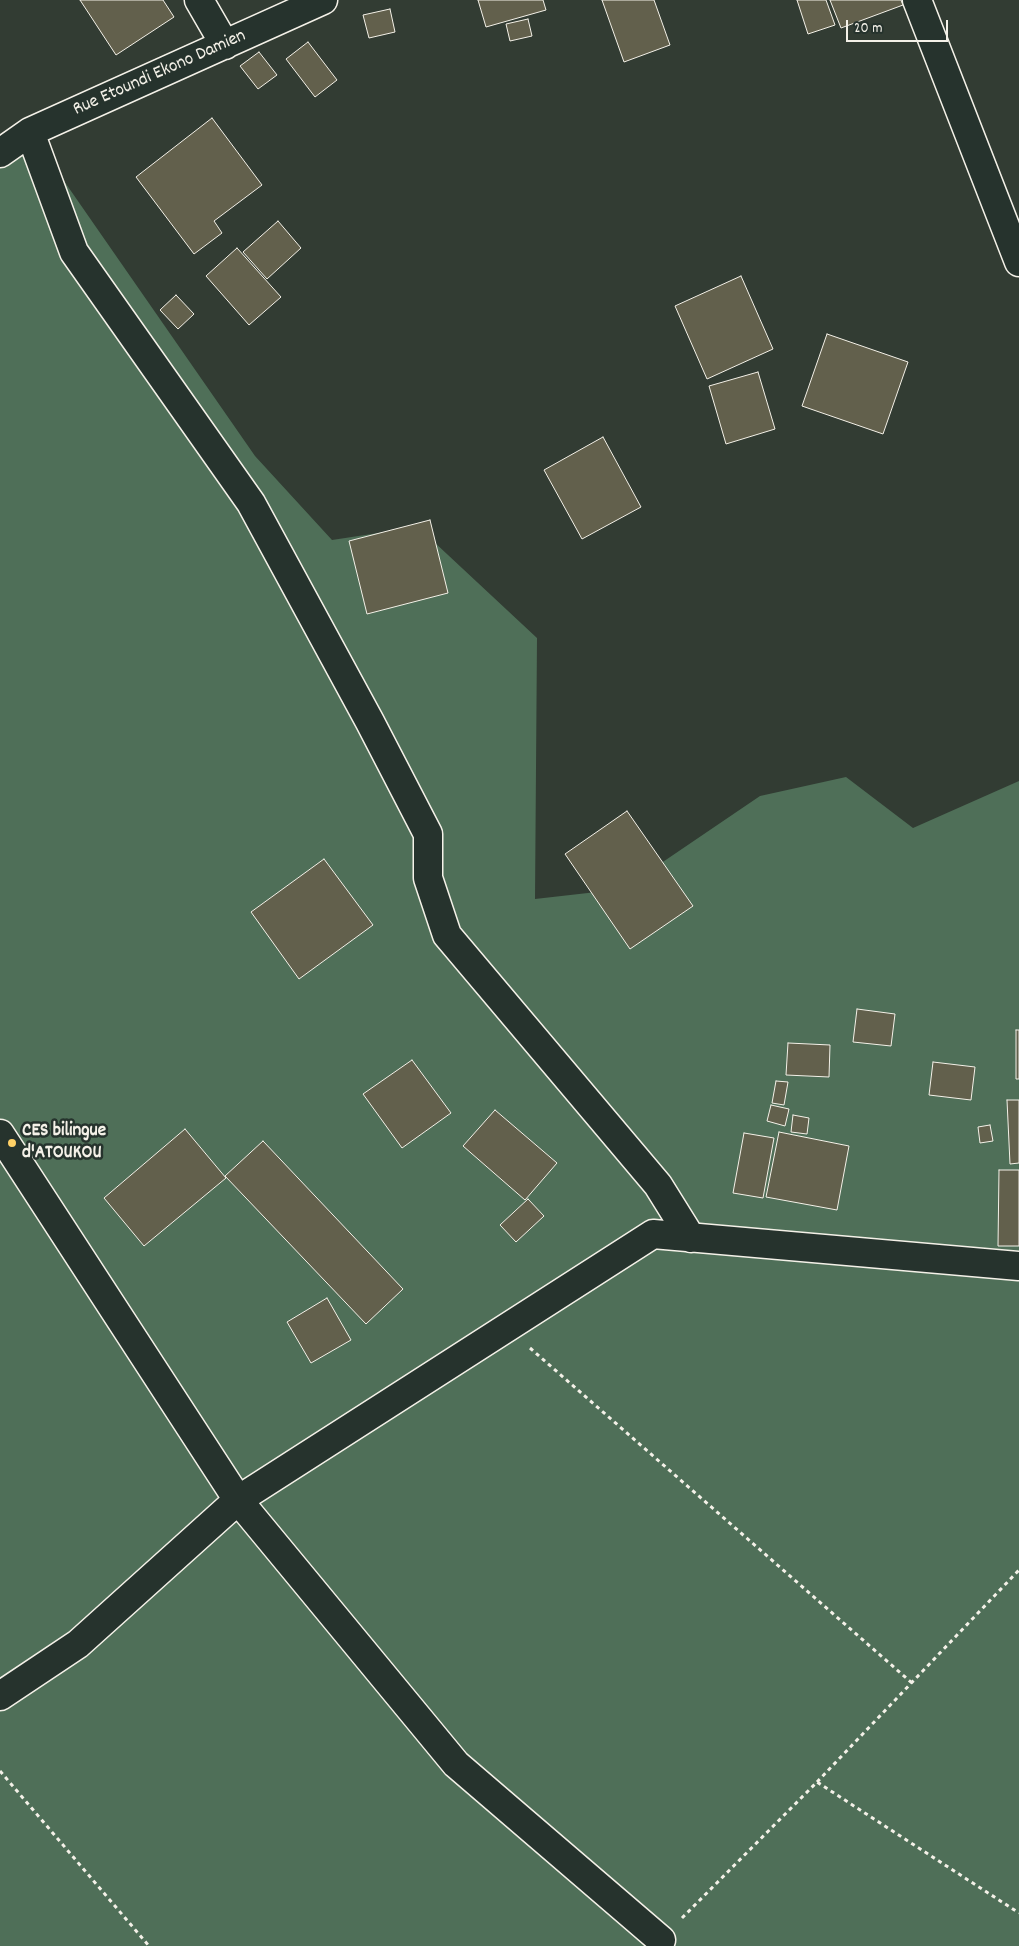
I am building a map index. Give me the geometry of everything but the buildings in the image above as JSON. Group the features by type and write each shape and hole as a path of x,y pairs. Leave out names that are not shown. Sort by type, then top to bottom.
{"street":[{"path":"199,0 225,46"},
{"name":"Rue Etoundi Ekono Damien","path":"0,153 30,132 225,46 323,0"},
{"path":"917,0 1019,262"},
{"path":"30,132 74,252 251,503 374,730 428,834 428,878 447,934 658,1185 691,1238"},
{"path":"0,1134 238,1500 456,1764 662,1940"},
{"path":"0,1696 78,1644 238,1500 653,1234 1019,1266"}],"path":[{"path":"507,1328 912,1683"},
{"path":"662,1940 817,1782 1019,1570"},
{"path":"0,1771 149,1946"},
{"path":"817,1782 1019,1913"}],"green space":[{"path":"30,132 255,456 332,540 418,527 537,638 535,899 623,889 760,796 846,777 913,828 1019,781 1019,1946 0,1946 0,153"}],"place":[{"name":"CES bilingue d'ATOUKOU","path":"12,1143"}]}
